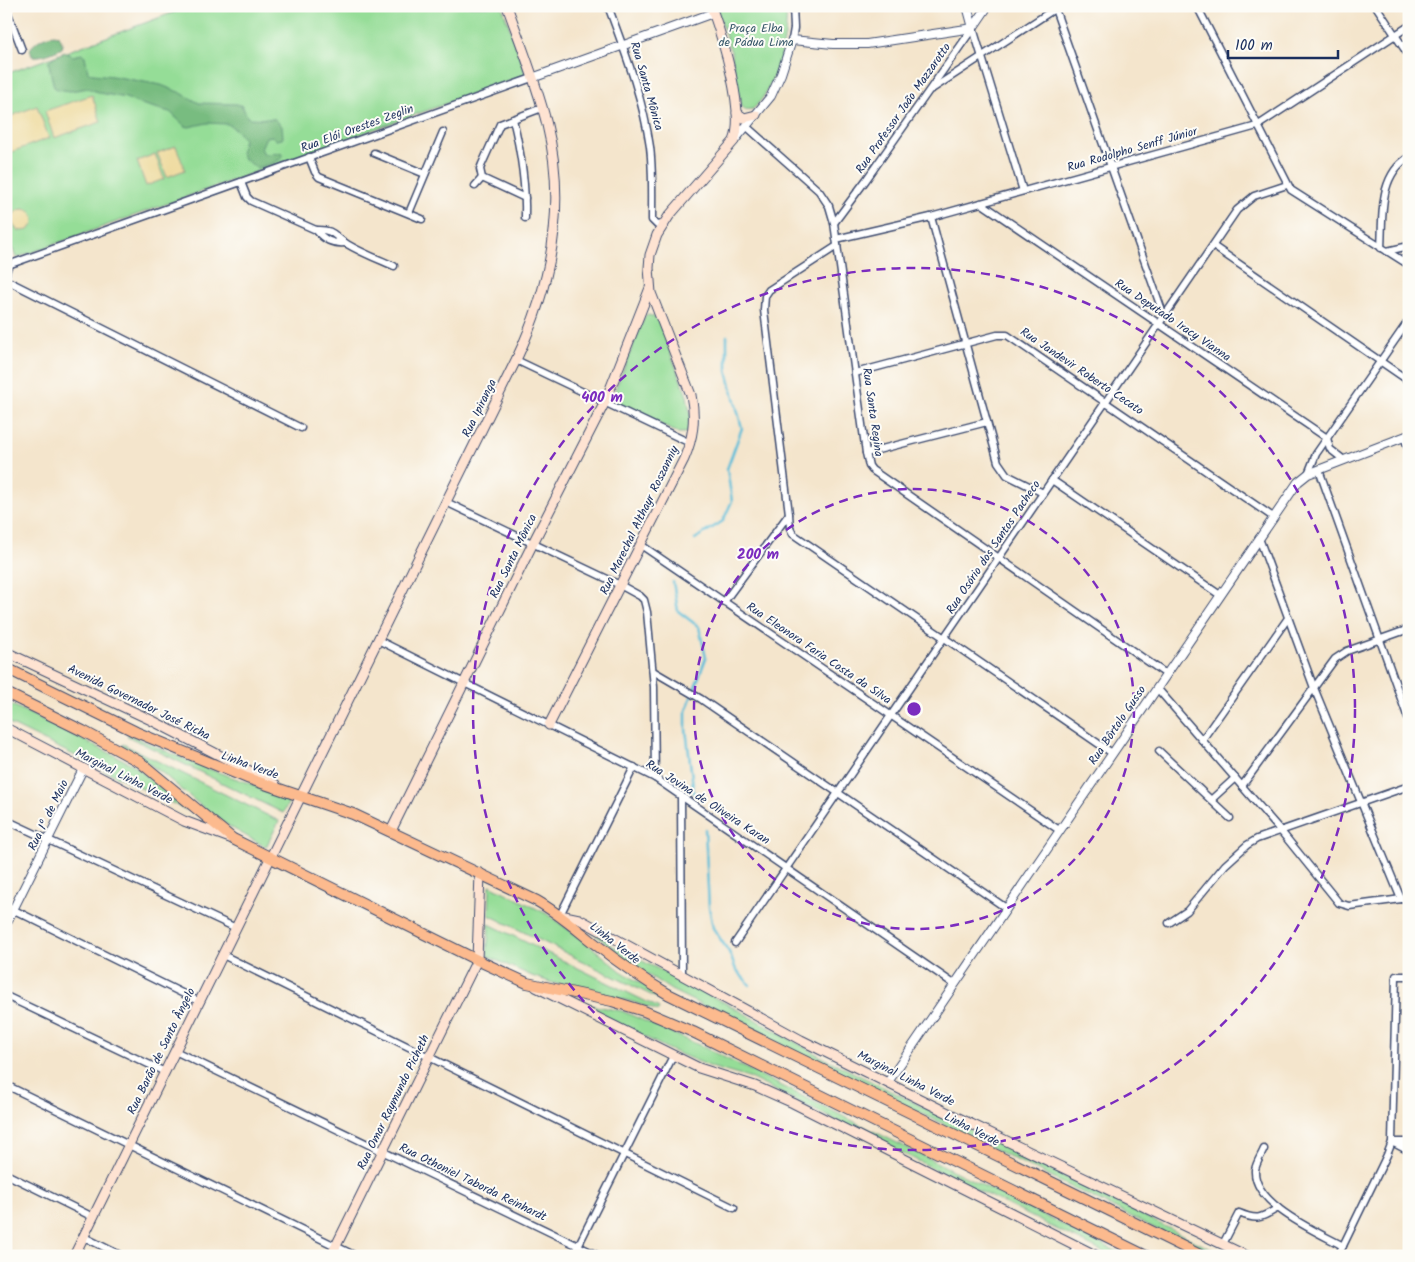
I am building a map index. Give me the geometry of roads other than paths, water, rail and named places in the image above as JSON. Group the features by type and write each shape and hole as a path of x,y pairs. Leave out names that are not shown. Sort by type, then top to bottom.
{"highway":[{"name":"Linha Verde","path":"6,668 136,732 247,778 353,814 537,901 560,915 622,964 668,994 1202,1256"},
{"path":"6,693 140,762 233,839 477,960 527,982 644,1010 694,1032 1146,1256"}],"main road":[{"name":"Rua Ipiranga","path":"271,857 516,360 538,307 550,262 554,229 556,208 554,166 542,108 507,6"},
{"path":"712,10 732,75 738,130 734,141"},
{"path":"737,114 748,118 756,115"},
{"name":"Rua Marechal Althayr Roszanniy","path":"549,725 684,459 690,443 694,421 691,396 655,306 650,288 649,268 652,245 664,224 734,141"},
{"name":"Rua Santa Mônica","path":"391,831 605,402 650,288"},
{"name":"Avenida Governador José Richa","path":"6,652 151,720 243,766 286,790"},
{"name":"Marginal Linha Verde","path":"6,728 184,821 233,839"},
{"name":"Rua Barão de Santo Ângelo","path":"74,1256 271,857"},
{"path":"477,960 480,873"},
{"name":"Marginal Linha Verde","path":"560,915 579,919 801,1040 942,1110 1247,1256"},
{"name":"Rua Omar Raymundo Picheth","path":"331,1256 477,960"},
{"path":"527,982 699,1068 755,1086 793,1103 1097,1256"}],"street":[{"name":"Rua Santa Mônica","path":"608,6 636,87 647,127 651,159 652,217 655,224 659,226 664,224"},
{"name":"Rua Marechal Althayr Roszanniy","path":"734,141 771,96 776,87 792,40 794,28 793,6"},
{"path":"967,6 1023,192"},
{"name":"Rua Professor João Mazzarotto","path":"834,223 988,6"},
{"path":"1197,6 1287,185 1296,195 1409,265"},
{"path":"1376,6 1409,56"},
{"path":"6,8 22,50"},
{"path":"929,91 1057,8 1164,316"},
{"name":"Rua Elói Orestes Zeglin","path":"8,265 532,78 712,10"},
{"name":"Rua Rodolpho Senff Júnior","path":"789,514 764,303 765,296 774,286 837,243 1257,126 1409,26"},
{"path":"792,40 833,44 858,44 973,28"},
{"path":"482,178 480,169 500,124 542,108"},
{"path":"513,119 522,161 525,218"},
{"name":"Rua Santa Regina","path":"746,126 819,191 829,206 837,243 866,453 872,470 1166,674"},
{"path":"409,213 443,132"},
{"path":"374,153 425,174"},
{"path":"1384,250 1386,186 1395,168 1409,157"},
{"path":"310,158 319,177 422,219"},
{"path":"475,186 482,178"},
{"path":"482,178 525,198"},
{"path":"241,182 248,200 316,230 325,230 334,234 345,244 394,266"},
{"name":"Rua Osório dos Santos Pacheco","path":"735,943 1237,210 1248,200 1262,193 1287,185"},
{"name":"Rua Deputado Iracy Vianna","path":"981,203 1327,438 1330,449 1344,460"},
{"path":"931,217 995,454 1002,469 1014,480 1043,493"},
{"path":"1213,246 1409,380"},
{"path":"1384,250 1409,246"},
{"path":"6,251 8,265 6,274"},
{"path":"6,280 301,428"},
{"path":"1308,474 1312,460 1409,320"},
{"name":"Rua Jandevir Roberto Cecato","path":"855,373 997,334 1007,335 1273,517"},
{"path":"516,360 690,443"},
{"path":"866,453 986,422"},
{"path":"1406,436 1409,450"},
{"name":"Rua Bôrtolo Gusso","path":"888,1082 1298,482 1308,474 1406,436"},
{"path":"1318,470 1409,720"},
{"path":"1052,480 1220,595"},
{"path":"446,502 640,596 646,605 653,671 655,778"},
{"path":"724,602 789,514"},
{"path":"789,514 790,528 793,534 1112,753"},
{"path":"1259,538 1314,688 1401,899"},
{"name":"Rua Eleonora Faria Costa da Silva","path":"641,545 1059,830"},
{"path":"1202,740 1288,618"},
{"path":"1242,786 1335,659 1341,654 1409,629"},
{"name":"Rua Jovina de Oliveira Karan","path":"378,640 655,778 954,984"},
{"path":"653,671 701,699 1006,908"},
{"path":"1157,688 1280,830 1342,906 1409,898"},
{"path":"1159,750 1230,818"},
{"path":"560,915 634,767"},
{"name":"Rua 1º de Maio","path":"6,924 10,908 48,840 83,769"},
{"path":"1212,799 1235,778"},
{"path":"1169,923 1187,911 1213,878 1238,853 1257,839 1409,786"},
{"path":"681,795 682,975"},
{"path":"6,820 236,928"},
{"path":"10,908 200,1002"},
{"path":"223,955 734,1208"},
{"path":"1338,1256 1392,1142 1396,976 1409,976"},
{"path":"6,996 165,1072"},
{"name":"Rua Othoniel Taborda Reinhardt","path":"175,1051 599,1256"},
{"path":"572,1256 673,1056"},
{"path":"6,1085 356,1256"},
{"path":"1392,1142 1409,1142"},
{"path":"1392,1142 1409,1151"},
{"path":"1264,1149 1255,1170 1257,1182 1263,1192 1278,1208 1294,1220 1343,1246"},
{"path":"6,1174 93,1217"},
{"path":"1223,1244 1240,1213 1250,1218 1260,1218 1278,1208"},
{"path":"84,1237 122,1256"},
{"path":"1072,1256 1076,1245"}],"waterway":[{"path":"695,539 723,521 732,501 727,469 742,428 727,371 727,336"},
{"path":"673,582 678,611 699,627 706,658 686,711 686,729 694,794"},
{"path":"705,829 709,907 713,928 729,952 736,970 750,985"}],"park label":[{"name":"Praça Elba de Pádua Lima","path":"756,35"}]}
